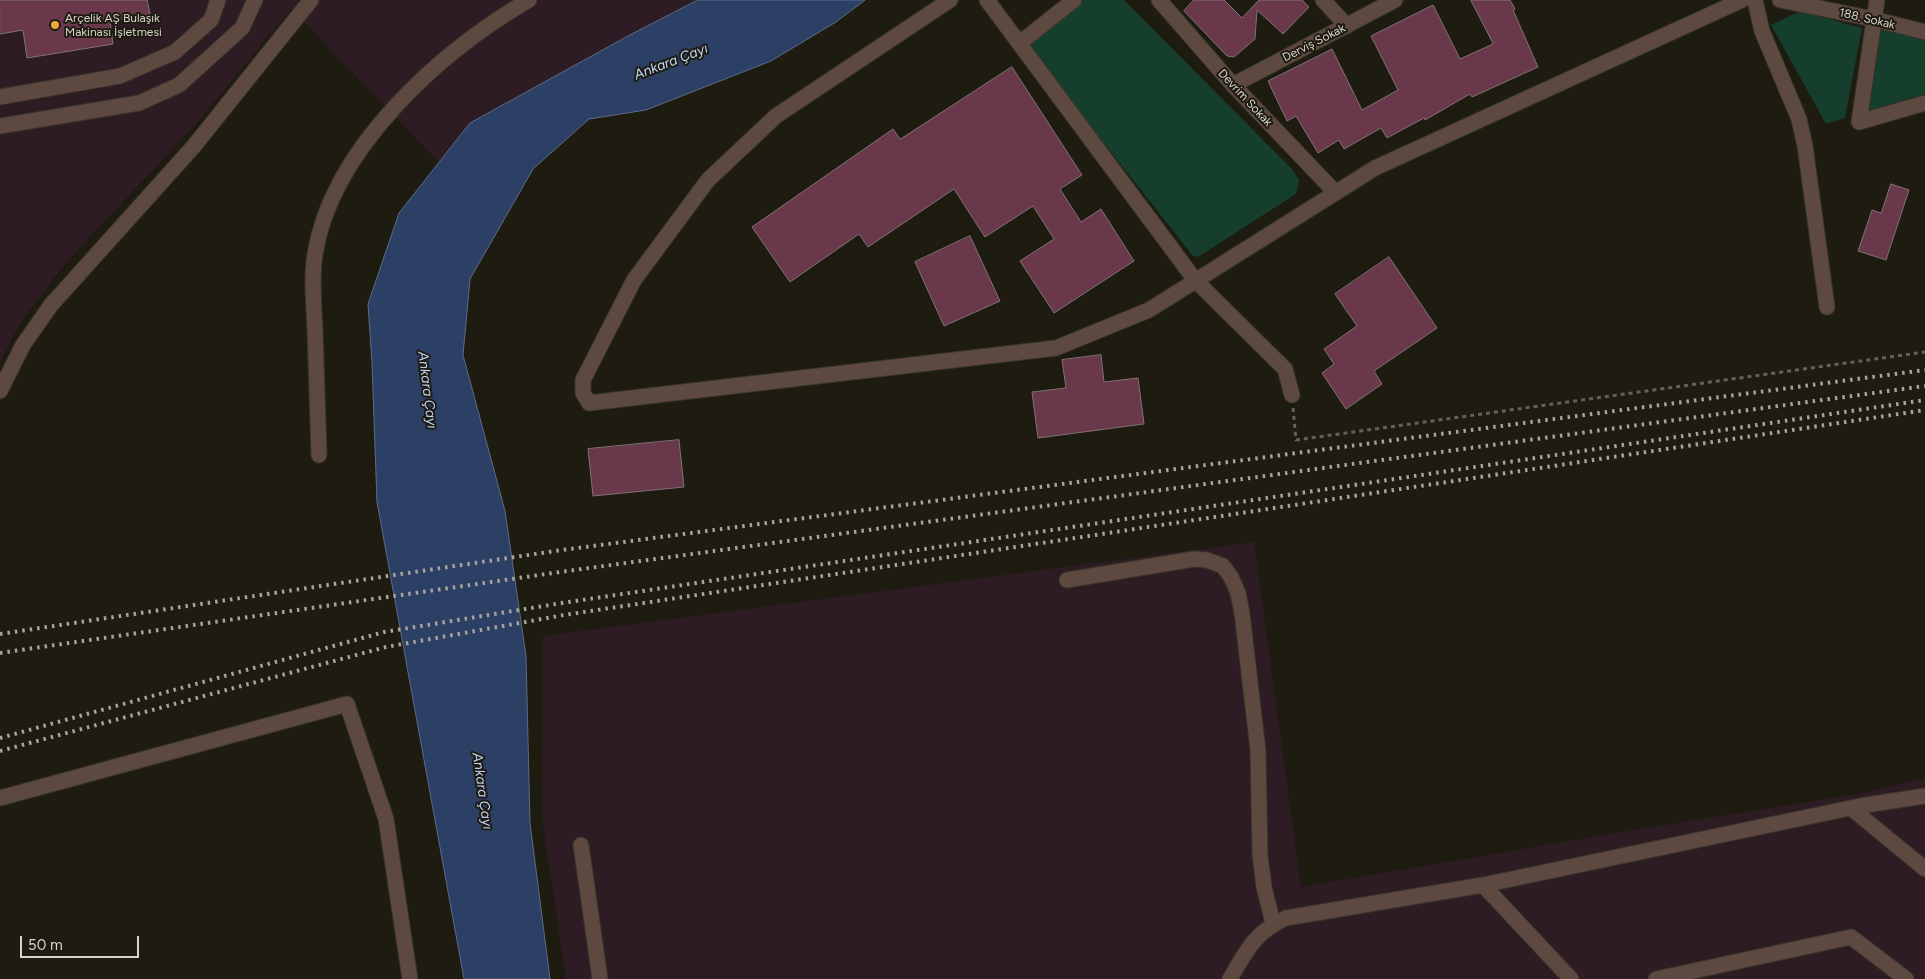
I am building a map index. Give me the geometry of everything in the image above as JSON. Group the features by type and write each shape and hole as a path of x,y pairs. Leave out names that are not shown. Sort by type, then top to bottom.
{"street":[{"path":"0,98 120,76 175,52 211,20 218,0"},
{"path":"0,126 139,102 180,85 242,28 254,0"},
{"path":"0,391 23,345 51,305 194,146 311,0"},
{"path":"319,455 313,275 320,234 331,201 338,186 373,134 416,84 461,46 529,0"},
{"path":"950,0 776,116 708,180 634,280 583,380 582,392 589,403 1056,348 1149,310 1375,168 1742,0"},
{"path":"988,0 1195,280 1285,369 1292,395"},
{"path":"1020,44 1074,0"},
{"name":"Devrim Sokak","path":"1159,0 1233,86 1335,192"},
{"path":"1323,0 1347,26"},
{"name":"Derviş Sokak","path":"1233,86 1395,0"},
{"path":"1755,0 1762,31 1799,119 1805,146 1827,307"},
{"name":"188. Sokak","path":"1780,0 1925,32"},
{"path":"1877,0 1859,122 1925,103"},
{"path":"1067,580 1194,559 1223,566 1231,577 1238,593 1242,613 1258,750 1262,871 1264,887 1274,923"},
{"path":"0,798 347,704 386,819 410,979"},
{"path":"1230,979 1247,949 1259,934 1274,923 1286,918 1306,913 1483,885 1851,808 1925,796"},
{"path":"1851,808 1925,869"},
{"path":"581,845 600,979"},
{"path":"1483,885 1572,979"},
{"path":"1656,979 1851,938 1906,979"}],"path":[{"path":"1292,395 1296,440 1925,352"}],"shaded area":[{"path":"0,0 698,0 628,36 470,123 439,162 291,9 194,126 64,265 19,325 0,363"},
{"path":"1254,542 1301,887 1868,792 1925,778 1925,979 566,979 543,824 543,636"}],"green space":[{"path":"1084,0 1124,0 1292,169 1299,180 1296,194 1201,255 1193,256 1031,51 1031,44"},
{"path":"1800,11 1862,28 1845,118 1826,124 1771,25"},
{"path":"1881,29 1925,41 1925,94 1867,111"}],"water":[{"name":"Ankara Çayı","path":"698,0 865,0 836,22 771,61 646,110 589,119 533,169 470,279 463,355 505,511 526,656 530,823 550,979 464,979 377,502 368,304 399,213 470,123 628,36"}],"building":[{"name":"Arçelik AŞ Bulaşık Makinası İşletmesi","path":"0,0 147,0 150,14 110,21 113,44 27,58 23,30 0,34"},
{"path":"1194,0 1224,0 1242,18 1259,0 1302,0 1309,7 1283,34 1257,10 1255,39 1234,57 1227,56 1184,11"},
{"path":"1471,0 1510,0 1538,67 1472,97 1470,94 1425,120 1424,118 1387,138 1381,128 1344,149 1339,140 1318,153 1296,116 1287,121 1268,81 1332,49 1362,110 1398,90 1371,36 1433,5 1460,59 1493,44"},
{"path":"1012,67 1082,175 1060,189 1081,222 1101,209 1134,261 1054,313 1020,261 1054,239 1033,206 985,237 954,189 868,247 859,234 790,282 752,227 893,129 900,139"},
{"path":"1891,184 1909,190 1886,260 1858,251 1872,210 1881,213"},
{"path":"970,236 1000,301 944,326 915,262"},
{"path":"1389,257 1437,328 1374,371 1382,384 1346,409 1322,373 1334,364 1324,349 1357,326 1335,294"},
{"path":"1101,355 1104,382 1138,378 1144,424 1038,438 1032,392 1066,388 1062,360"},
{"path":"679,440 684,487 593,496 588,449"}],"railway":[{"path":"0,634 555,551 1925,370"},
{"path":"0,653 560,572 1925,386"},
{"path":"0,738 384,632 562,603 1925,400"},
{"path":"0,751 386,647 564,615 1925,410"}],"place":[{"name":"Arçelik AŞ Bulaşık Makinası İşletmesi","path":"55,25"}]}
